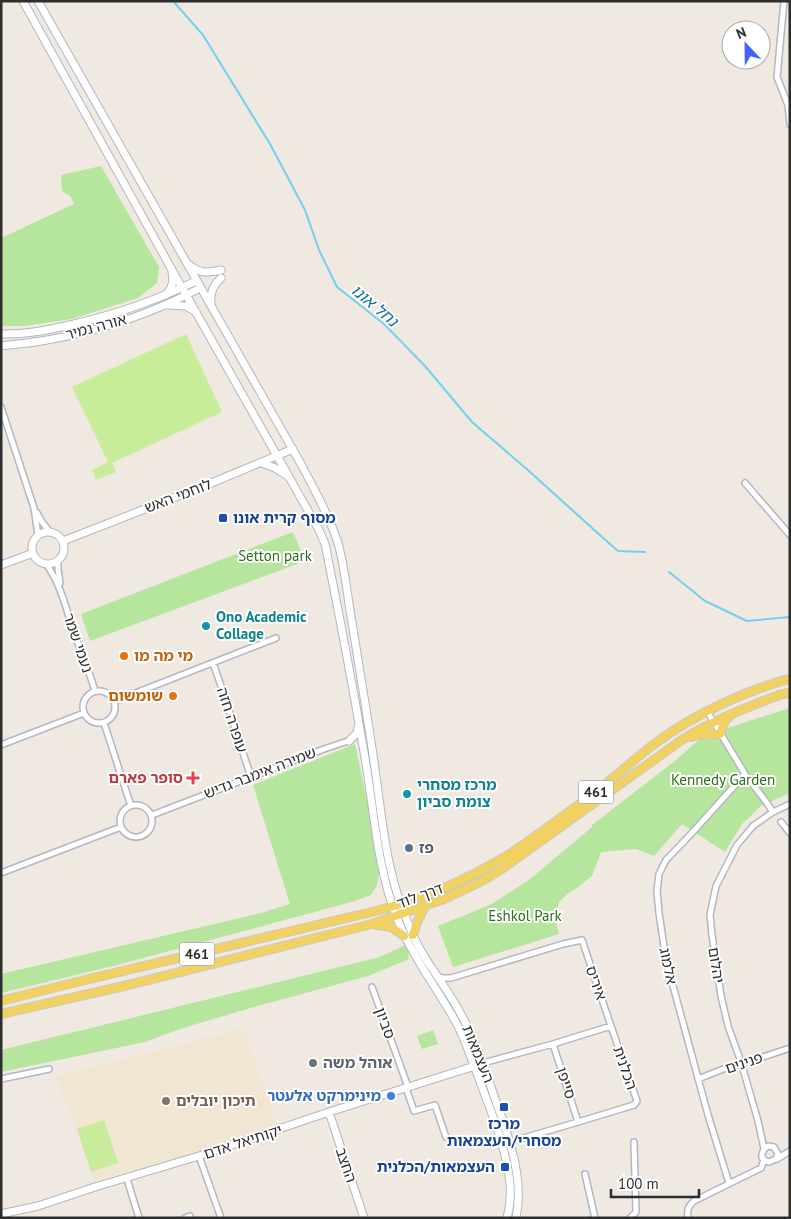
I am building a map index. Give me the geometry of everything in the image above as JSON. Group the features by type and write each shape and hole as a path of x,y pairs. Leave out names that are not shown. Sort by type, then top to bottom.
{"main road":[{"path":"24,1 182,288 319,530 324,544 359,721 381,863 386,887 396,905"},
{"path":"38,1 293,449 320,500 337,541 370,734 396,905"},
{"path":"185,262 203,272 221,274 210,294 211,307"},
{"path":"157,299 167,293 173,285 172,270"},
{"name":"אורה נמיר","path":"1,334 19,334 48,330 90,320 198,284"},
{"name":"אורה נמיר","path":"1,346 47,340 124,320 187,295 198,284"},
{"path":"163,306 186,306 197,313"},
{"path":"269,442 268,454 262,463 287,475"},
{"name":"לוחמי האש","path":"63,541 293,449"},
{"path":"50,532 58,535 63,541 63,555 52,564 46,564 37,560 33,553 33,542 42,533 50,532"},
{"path":"1,566 33,553"},
{"name":"דרך לוד","path":"1,1001 355,917 396,905 448,886 509,854 598,790 658,741 692,719 763,687 790,679"},
{"name":"דרך לוד","path":"1,1014 124,986 372,924 462,892 499,871 683,739 713,722 775,697 790,693"},
{"path":"683,739 697,735 720,734 725,721 734,713"},
{"path":"349,740 357,733 359,721"},
{"path":"349,740 360,742 364,751"},
{"name":"העצמאות","path":"396,905 404,914 423,954 464,1020 483,1063 510,1142 518,1184 516,1218"},
{"name":"העצמאות","path":"396,905 396,917 404,936 456,1023 474,1066 501,1142 510,1184 510,1208 507,1218"},
{"path":"413,935 419,917 426,906"},
{"path":"372,924 389,927 404,936"},
{"name":"יקותיאל אדם","path":"1,1214 38,1206 200,1156 329,1112 483,1063"},
{"name":"החצב","path":"329,1112 364,1218"}],"street":[{"path":"784,1 777,77 788,105 790,124"},
{"path":"1,407 34,508 38,535"},
{"path":"745,482 790,535"},
{"path":"34,508 50,532"},
{"name":"נעמי שמר","path":"58,560 62,594"},
{"name":"נעמי שמר","path":"46,564 52,572 62,594 95,691"},
{"path":"115,701 276,638"},
{"name":"עופרה חזה","path":"212,663 223,690 251,777"},
{"path":"95,691 105,692 115,701 114,714 104,723 94,723 84,713 85,700 95,691"},
{"path":"707,711 745,774 773,812"},
{"path":"1,745 84,713"},
{"path":"104,723 130,806"},
{"name":"שמירה אימבר גדיש","path":"152,815 324,749 370,734"},
{"name":"אלמוג","path":"729,1183 708,1115 666,960 657,891 658,874 666,860 745,774"},
{"name":"יהלום","path":"764,1149 721,996 710,915 716,886 737,845 753,826 773,812 790,804"},
{"path":"130,806 142,806 152,815 150,830 142,837 137,838 127,835 121,827 120,818 130,806"},
{"path":"781,822 790,833"},
{"path":"1,873 121,827"},
{"name":"איריס","path":"451,978 582,940 611,1026"},
{"path":"437,976 451,978"},
{"path":"446,990 451,978"},
{"name":"סביון","path":"372,987 414,1111 435,1105 446,1137"},
{"name":"הכלנית","path":"483,1063 611,1026 637,1101 634,1105 578,1122 510,1142 501,1142"},
{"name":"סייפן","path":"553,1044 578,1122"},
{"name":"פנינים","path":"698,1079 741,1062 751,1061 790,1048"},
{"path":"1,1079 48,1069"},
{"name":"יהלום","path":"761,1134 770,1146"},
{"path":"630,1218 636,1212 634,1142"},
{"path":"688,1218 687,1212 694,1201 761,1168 764,1160 762,1154 764,1149 770,1146 776,1149 790,1150"},
{"path":"774,1161 778,1157 776,1149"},
{"path":"764,1160 774,1161 790,1150"},
{"path":"200,1156 221,1218"},
{"path":"585,1174 595,1218"},
{"path":"127,1178 139,1218"}],"shaded area":[{"name":"תיכון יובלים","path":"244,1028 276,1125 196,1155 96,1180 91,1172 77,1129 55,1076"}],"green space":[{"path":"101,166 159,267 157,283 138,298 72,319 24,326 1,326 1,238 74,204 70,196 62,191 61,175"},
{"path":"186,334 222,412 112,463 116,472 96,480 92,470 108,462 72,387"},
{"name":"Setton park","path":"293,532 305,561 90,641 81,614"},
{"name":"Kennedy Garden","path":"790,708 790,793 761,806 742,824 725,852 682,824 654,856 636,849 601,852 592,876 559,902 555,919 559,934 453,967 438,926 492,904 530,879 592,827 592,825 676,760 703,736"},
{"path":"355,744 377,848 379,874 377,885 371,895 355,901 121,964 1,993 1,974 261,913 290,904 253,785"},
{"path":"407,944 409,959 368,976 247,1009 183,1028 145,1042 1,1072 1,1050 380,957"},
{"path":"433,1030 438,1044 422,1049 417,1036"},
{"path":"104,1120 118,1163 91,1172 77,1129"}],"waterway":[{"name":"נחל אונו","path":"173,1 203,35 270,144 305,210 319,250 337,287 384,324 425,366 472,422 618,551 645,552"},
{"name":"נחל אונו","path":"669,572 705,601 747,621 790,617"}],"place":[{"name":"מסוף קרית אונו","path":"223,518"},
{"name":"Ono Academic Collage","path":"206,626"},
{"name":"מי מה מו","path":"124,656"},
{"name":"שומשום","path":"173,696"},
{"name":"סופר פארם","path":"193,778"},
{"name":"מרכז מסחרי צומת סביון","path":"407,794"},
{"name":"פז","path":"409,848"},
{"name":"אוהל משה","path":"313,1063"},
{"name":"מינימרקט אלעטר","path":"391,1096"},
{"name":"תיכון יובלים","path":"166,1101"},
{"name":"מרכז מסחרי/העצמאות","path":"504,1107"},
{"name":"העצמאות/הכלנית","path":"505,1167"}],"park label":[{"name":"Eshkol Park","path":"525,916"}]}
